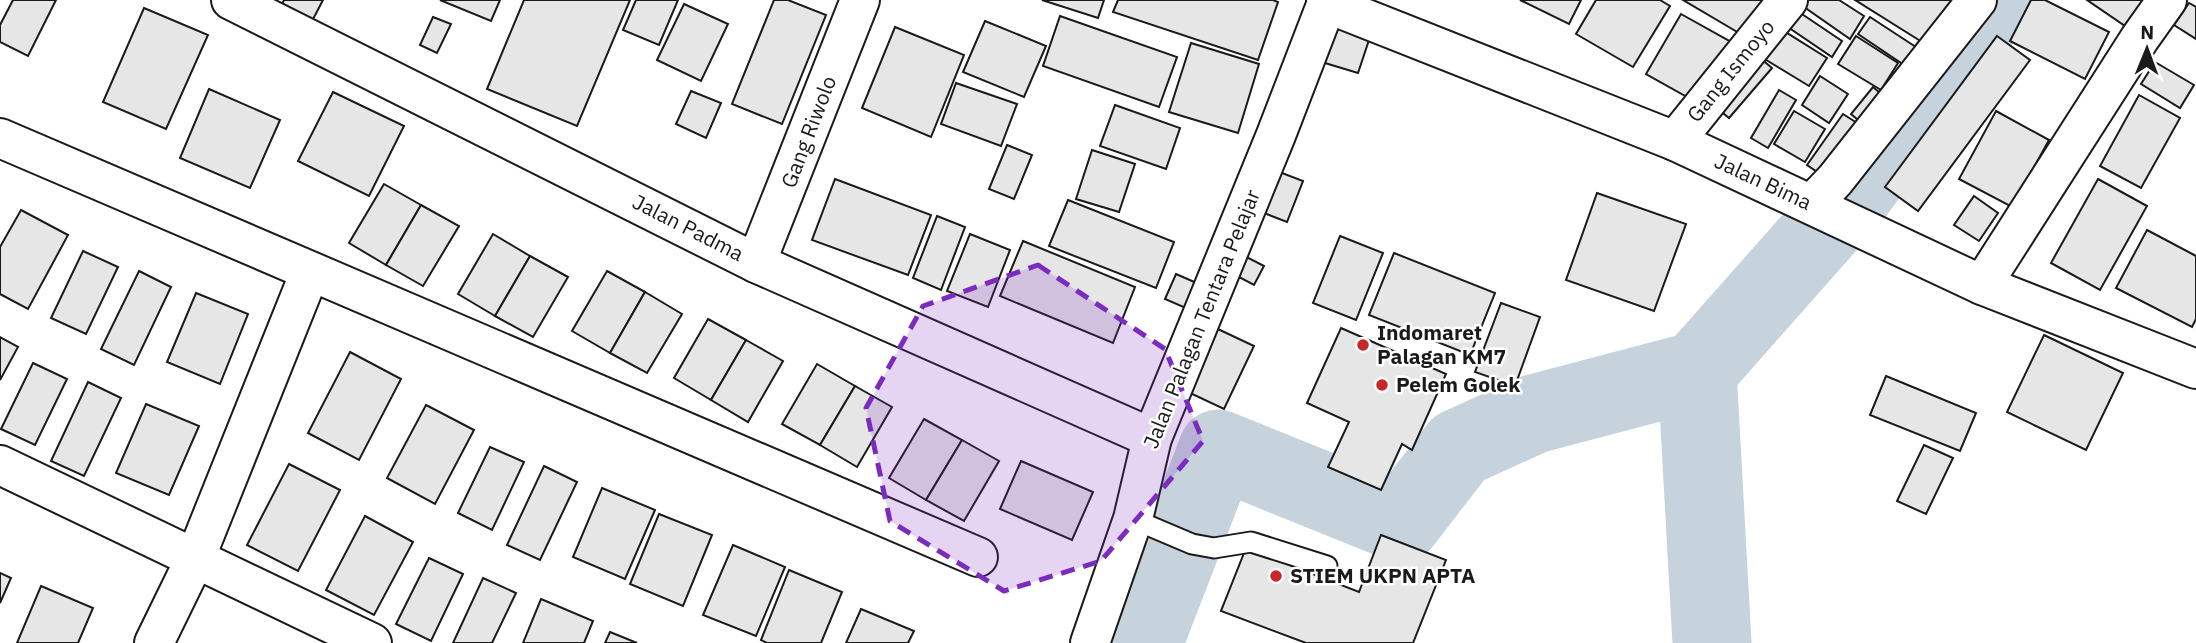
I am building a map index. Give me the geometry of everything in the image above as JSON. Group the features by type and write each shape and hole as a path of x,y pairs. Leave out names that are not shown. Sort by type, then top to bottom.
{"street":[{"name":"Jalan Padma","path":"231,0 756,262 1152,438"},
{"name":"Gang Riwolo","path":"756,262 860,0"},
{"name":"Gang Ismoyo","path":"1675,141 1788,0"},
{"path":"1825,210 1835,180 1977,0"},
{"path":"1982,285 2167,0"},
{"name":"Jalan Bima","path":"1327,2 1675,141 1982,285 2196,369"},
{"name":"Jalan Palagan Tentara Pelajar","path":"1090,643 1147,525 1152,438 1276,135 1327,2"},
{"path":"0,138 978,557"},
{"path":"154,643 195,559 310,272"},
{"path":"0,465 372,643"}],"lane":[{"path":"1147,525 1192,544 1214,548 1251,542 1327,566"}],"highlighted area":[{"path":"1038,265 1165,349 1203,441 1101,561 1004,591 890,521 866,408 923,306"}],"building":[{"path":"13,0 56,0 28,56 0,42 0,25"},
{"path":"284,0 323,0 310,25 279,10"},
{"path":"440,0 500,0 491,21"},
{"path":"524,0 630,0 577,126 487,89"},
{"path":"636,0 678,0 659,45 623,30"},
{"path":"774,0 788,0 826,15 782,124 732,104"},
{"path":"1042,0 1104,0 1098,18"},
{"path":"1118,0 1278,2 1258,60 1113,12"},
{"path":"1520,0 1581,0 1569,24"},
{"path":"1596,0 1660,0 1670,6 1633,67 1576,34"},
{"path":"1683,0 1766,0 1744,36"},
{"path":"1794,0 1839,0 1864,16 1850,39"},
{"path":"1855,0 1966,0 1930,47"},
{"path":"2031,0 2045,0 2109,32 2085,79 2010,41"},
{"path":"2087,0 2147,0 2128,28"},
{"path":"2189,3 2196,7 2196,39 2174,25"},
{"path":"684,4 728,24 701,81 657,60"},
{"path":"1790,6 1842,41 1832,57 1779,21"},
{"path":"144,8 208,35 166,129 103,102"},
{"path":"1330,14 1373,28 1358,73 1315,60"},
{"path":"1681,14 1731,42 1696,102 1646,74"},
{"path":"1060,16 1177,57 1159,107 1043,66"},
{"path":"433,17 451,24 437,53 420,45"},
{"path":"1870,17 1922,51 1910,69 1858,34"},
{"path":"985,21 1046,46 1024,97 963,72"},
{"path":"1776,26 1827,58 1809,86 1758,55"},
{"path":"895,27 964,55 931,137 862,108"},
{"path":"1856,36 1898,63 1881,90 1838,64"},
{"path":"1997,36 2030,60 1918,211 1885,187"},
{"path":"1191,43 1259,64 1238,133 1169,112"},
{"path":"1753,52 1772,68 1729,118 1711,103"},
{"path":"2155,62 2194,85 2180,108 2141,84"},
{"path":"1820,76 1848,94 1829,123 1802,105"},
{"path":"956,83 1017,104 1001,146 941,124"},
{"path":"1873,87 1893,104 1870,130 1851,114"},
{"path":"209,89 280,120 250,188 180,158"},
{"path":"1779,90 1796,100 1768,148 1751,138"},
{"path":"691,91 721,103 706,138 676,124"},
{"path":"333,92 404,126 369,196 298,161"},
{"path":"2139,95 2180,118 2141,188 2100,166"},
{"path":"1115,105 1180,128 1166,169 1100,146"},
{"path":"1794,111 1825,129 1805,162 1774,144"},
{"path":"1996,111 2049,140 2012,207 1959,179"},
{"path":"1843,114 1868,130 1832,182 1807,165"},
{"path":"1007,145 1032,155 1014,199 989,189"},
{"path":"1092,150 1135,164 1119,212 1076,199"},
{"path":"1269,168 1303,181 1287,222 1254,209"},
{"path":"835,179 931,215 908,275 812,240"},
{"path":"2098,179 2147,206 2100,290 2051,263"},
{"path":"384,184 421,205 386,265 349,243"},
{"path":"1597,193 1686,224 1654,311 1566,280"},
{"path":"1974,196 1998,213 1979,241 1954,225"},
{"path":"1068,200 1174,242 1156,288 1049,246"},
{"path":"421,205 459,226 423,286 386,265"},
{"path":"21,210 68,235 28,309 0,294 0,247"},
{"path":"937,216 965,227 941,290 913,278"},
{"path":"2147,230 2196,256 2196,319 2192,327 2116,288"},
{"path":"493,234 530,256 495,316 458,294"},
{"path":"970,234 1010,250 988,307 947,291"},
{"path":"1340,236 1383,253 1356,320 1313,303"},
{"path":"1023,241 1135,287 1113,343 1000,296"},
{"path":"1231,249 1264,266 1254,285 1222,268"},
{"path":"83,251 118,267 86,334 51,318"},
{"path":"1394,253 1495,293 1470,355 1369,315"},
{"path":"530,256 568,277 533,337 495,316"},
{"path":"139,271 171,287 134,365 101,349"},
{"path":"607,271 645,292 610,353 572,331"},
{"path":"1176,274 1199,284 1188,309 1165,299"},
{"path":"645,292 682,314 647,373 610,353"},
{"path":"196,293 248,314 220,384 167,362"},
{"path":"1501,303 1540,317 1515,386 1475,372"},
{"path":"708,319 746,340 711,400 674,378"},
{"path":"1203,322 1254,346 1224,409 1173,385"},
{"path":"1341,328 1446,374 1412,450 1402,444 1381,490 1328,467 1349,422 1307,403"},
{"path":"2044,335 2123,373 2086,450 2007,412"},
{"path":"0,337 18,347 0,380"},
{"path":"746,340 783,361 748,422 711,400"},
{"path":"350,352 401,379 359,460 308,433"},
{"path":"33,363 67,379 35,445 1,429"},
{"path":"817,364 855,386 820,445 782,424"},
{"path":"1886,376 1976,413 1960,451 1870,415"},
{"path":"88,382 121,398 84,476 51,461"},
{"path":"855,386 892,407 857,467 820,445"},
{"path":"146,404 199,426 169,495 116,473"},
{"path":"426,405 474,430 435,504 387,478"},
{"path":"924,419 962,440 926,500 889,478"},
{"path":"962,440 999,461 964,521 926,500"},
{"path":"1924,445 1953,458 1926,514 1897,501"},
{"path":"490,447 524,462 492,530 458,513"},
{"path":"1021,461 1093,492 1072,540 1000,509"},
{"path":"289,464 340,490 298,571 247,545"},
{"path":"544,466 577,482 540,560 507,545"},
{"path":"602,488 655,510 625,579 573,557"},
{"path":"659,514 712,535 683,606 630,584"},
{"path":"365,516 413,542 374,615 326,590"},
{"name":"STIEM UKPN APTA","path":"1381,535 1446,560 1413,643 1306,643 1221,611 1246,548 1359,592"},
{"path":"733,545 785,567 756,636 703,615"},
{"path":"429,558 463,574 431,641 396,624"},
{"path":"789,570 842,592 821,643 767,643 761,640"},
{"path":"0,573 11,578 0,603"},
{"path":"483,578 516,593 492,643 453,643"},
{"path":"41,586 93,608 78,643 17,643"},
{"path":"541,599 593,621 584,643 523,643"},
{"path":"861,609 914,631 908,643 846,643"},
{"path":"610,632 637,643 605,643"}],"waterway":[{"path":"1143,643 1218,449 1401,523 1459,448 1534,414 1697,371 1851,197 1996,0"},
{"path":"1697,371 1712,643"}],"place":[{"name":"Indomaret Palagan KM7","path":"1363,345"},
{"name":"Pelem Golek","path":"1382,385"},
{"name":"STIEM UKPN APTA","path":"1276,576"}]}
